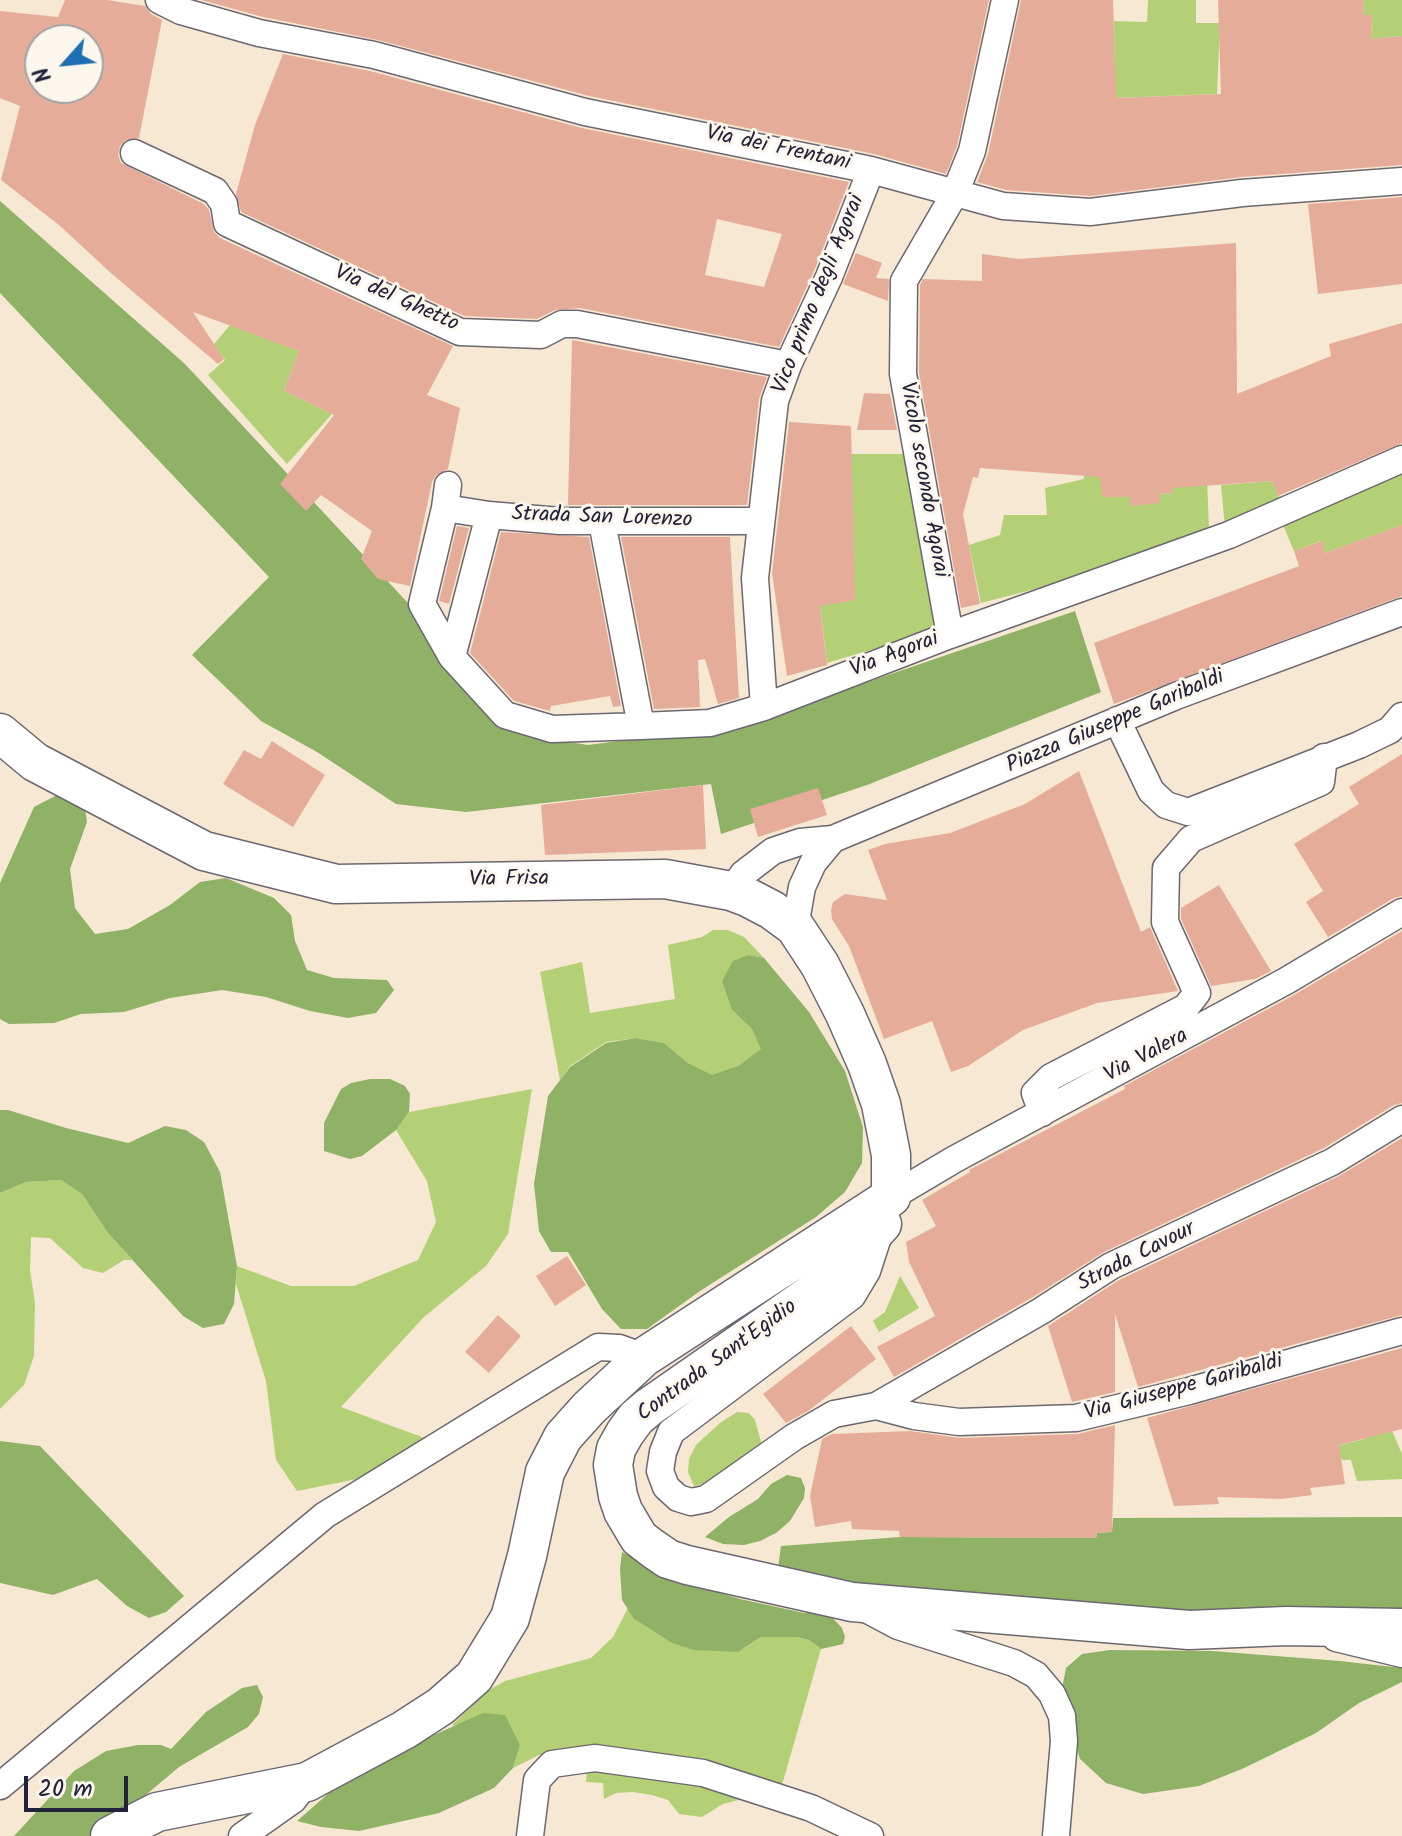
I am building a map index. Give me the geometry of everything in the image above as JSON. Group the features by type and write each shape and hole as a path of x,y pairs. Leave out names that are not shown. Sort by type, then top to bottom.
{"street":[{"name":"Vicolo secondo Agorai","path":"950,635 903,374 904,281 955,193 972,151 1005,0"},
{"name":"Via dei Frentani","path":"167,2 181,11 259,33 374,55 585,112 871,170 1003,206 1090,212 1242,193 1402,181"},
{"name":"Via del Ghetto","path":"134,153 215,191 224,204 227,223 460,332 541,335 562,324 577,324 788,365"},
{"name":"Vico primo degli Agorai","path":"764,707 755,578 775,401 871,170"},
{"name":"Via Agorai","path":"422,604 452,657 505,715 552,729 710,723 764,707 950,635 1229,535 1402,459"},
{"name":"Strada San Lorenzo","path":"422,604 446,496 489,515 602,522 760,521"},
{"path":"452,657 489,515"},
{"path":"602,522 641,726"},
{"name":"Piazza Giuseppe Garibaldi","path":"731,891 743,874 773,851 800,842 833,839 1117,720 1402,612"},
{"path":"1117,720 1151,791 1166,805 1188,812 1390,730 1402,716"},
{"name":"Via Frisa","path":"0,733 35,762 204,851 336,884 665,879 731,891 772,910 795,927 820,965 867,1064 881,1104 891,1155 886,1210"},
{"path":"1042,1113 1035,1093 1051,1077 1186,1007 1197,993 1165,922 1166,868 1191,839 1321,782 1324,757"},
{"path":"795,927 802,887 813,863 833,839"},
{"name":"Via Valera","path":"886,1210 1042,1113 1286,981 1402,912"},
{"name":"Strada Cavour","path":"876,1406 1041,1311 1111,1266 1332,1162 1402,1119"},
{"path":"110,1836 157,1812 307,1782 404,1730 441,1706 474,1677 510,1618 545,1472 563,1437 589,1408 644,1357 886,1210"},
{"name":"Via Giuseppe Garibaldi","path":"886,1210 867,1271 852,1296 671,1432 660,1471 666,1487 678,1498 691,1502 706,1499 796,1435 834,1414 876,1406 914,1416 959,1422 1076,1418 1189,1391 1402,1331"},
{"name":"Contrada Sant'Egidio","path":"886,1210 827,1283 636,1418 616,1449 613,1465 618,1496 639,1538 668,1559 687,1565 852,1602 1189,1630 1286,1626 1402,1628"},
{"path":"0,1786 325,1515 598,1347 619,1348 644,1357"},
{"name":"Contrada Sant'Egidio","path":"852,1602 898,1626 1014,1663 1036,1675 1052,1694 1062,1716 1064,1741 1056,1836"},
{"name":"Contrada Sant'Egidio","path":"1286,1626 1402,1654"},
{"path":"530,1836 537,1780 552,1764 595,1758 703,1773 811,1808 870,1836"},
{"path":"242,1836 293,1800 307,1782"}],"green space":[{"path":"1148,0 1196,0 1196,23 1220,23 1217,94 1115,98 1114,21 1147,22"},
{"path":"1364,0 1402,0 1402,36 1371,39 1372,16 1363,15"},
{"path":"0,201 185,364 532,736 588,745 704,730 853,687 1075,611 1101,692 867,785 721,834 711,784 466,812 396,804 317,752 261,721 192,655 269,577 0,293"},
{"path":"231,324 299,351 284,391 332,414 287,464 208,375 225,360 214,344"},
{"path":"1079,405 1106,406 1103,497 1130,497 1160,503 1160,494 1173,493 1170,428 1205,426 1209,529 1116,568 981,603 969,545 1000,535 1004,515 1047,515 1045,488 1084,479"},
{"path":"851,454 905,454 940,629 827,663 820,606"},
{"path":"1402,466 1402,525 1325,553 1321,541 1294,551 1281,520"},
{"path":"1272,481 1282,504 1225,528 1221,485"},
{"path":"57,795 84,803 87,822 70,869 75,908 95,934 128,929 170,905 200,882 226,878 274,898 291,915 295,941 307,970 334,978 387,980 394,990 376,1013 348,1018 310,1011 266,997 222,990 170,998 124,1012 81,1014 54,1023 9,1024 0,1019 0,883 34,807"},
{"path":"713,930 728,930 744,937 764,958 749,955 732,1010 752,1029 762,1049 738,1066 712,1076 688,1063 664,1043 636,1038 606,1042 570,1066 560,1080 540,972 582,962 590,1013 675,999 668,945 702,937"},
{"path":"749,955 764,958 809,1012 845,1071 863,1127 862,1163 845,1192 816,1217 647,1329 621,1329 602,1309 568,1252 551,1252 539,1231 534,1184 548,1096 570,1067 606,1043 636,1038 664,1043 688,1063 712,1075 738,1066 761,1049 752,1029 732,1010 722,981 733,961"},
{"path":"390,1079 405,1086 410,1094 409,1112 396,1130 362,1156 350,1159 324,1151 324,1123 341,1089 351,1083"},
{"path":"532,1089 508,1234 486,1266 424,1317 341,1407 427,1439 377,1475 297,1491 276,1460 266,1381 236,1284 237,1266 291,1286 354,1286 418,1260 436,1222 427,1181 396,1130 409,1112"},
{"path":"0,1110 128,1143 165,1126 186,1130 204,1142 220,1172 237,1266 234,1304 224,1324 203,1328 183,1316 108,1233 82,1194 61,1180 26,1182 0,1193"},
{"path":"61,1180 82,1194 108,1233 132,1260 124,1260 103,1273 83,1268 50,1238 31,1237 34,1356 24,1385 0,1409 0,1193 26,1182"},
{"path":"900,1276 919,1308 879,1332 873,1321 885,1312"},
{"path":"737,1412 749,1413 755,1420 761,1442 757,1452 715,1482 694,1486 688,1472 689,1459 696,1445"},
{"path":"1384,1412 1402,1454 1402,1479 1357,1481 1351,1460 1342,1460 1336,1446 1364,1439"},
{"path":"0,1441 40,1446 184,1596 166,1612 149,1618 127,1606 97,1579 53,1595 0,1583"},
{"path":"787,1475 801,1478 805,1488 804,1498 790,1521 776,1533 744,1545 723,1544 705,1537 758,1499 771,1484"},
{"path":"1402,1517 1402,1623 1321,1622 776,1583 781,1546 900,1537 1096,1538 1097,1533 1112,1532 1113,1518"},
{"path":"622,1552 675,1579 740,1599 804,1613 828,1613 842,1628 845,1637 843,1644 821,1649 809,1640 797,1637 761,1637 738,1652 694,1650 672,1643 634,1619 622,1600"},
{"path":"628,1608 634,1619 672,1643 743,1649 761,1637 797,1637 809,1640 821,1649 780,1792 676,1755 585,1752 539,1755 513,1768 520,1745 452,1725 489,1690 505,1681 591,1658 613,1637"},
{"path":"1110,1650 1212,1651 1340,1661 1402,1668 1402,1682 1359,1703 1316,1733 1242,1769 1199,1786 1143,1794 1106,1783 1080,1759 1061,1694 1066,1668 1082,1654"},
{"path":"257,1685 263,1697 259,1714 248,1727 179,1767 97,1836 14,1836 74,1771 106,1751 138,1745 161,1745 171,1749 206,1712 242,1688"},
{"path":"483,1713 505,1715 520,1745 513,1768 494,1788 439,1813 359,1831 297,1821 329,1793 351,1780 416,1743"},
{"path":"605,1768 684,1780 742,1799 723,1804 702,1817 679,1814 668,1800 652,1795 616,1793 604,1799 603,1783 586,1782 587,1770"}],"building":[{"path":"65,0 107,0 145,6 162,20 139,138 126,140 120,146 118,155 121,163 204,204 209,210 214,232 220,238 453,346 427,395 460,408 448,469 436,475 432,482 410,586 378,579 361,559 372,531 321,495 306,511 280,484 334,415 284,391 299,351 193,312 224,359 218,364 59,225 1,180 20,106 0,98 0,11 58,17"},
{"path":"201,0 989,0 957,146 946,174 874,154 589,96 378,40 263,17"},
{"path":"1021,0 1113,0 1116,98 1221,94 1218,0 1364,0 1363,15 1372,15 1371,39 1402,36 1402,165 1241,177 1090,196 1006,190 977,182 988,154"},
{"path":"283,54 370,71 582,128 849,182 814,271 779,347 580,308 555,310 537,319 464,316 241,212 236,194 255,125","holes":["717,219 782,234 764,287 705,275"]},
{"path":"1402,197 1402,284 1318,294 1308,204"},
{"path":"1236,243 1237,394 1331,356 1329,344 1402,323 1402,443 1278,496 1272,481 1173,488 1173,493 1160,494 1160,503 1130,506 1130,497 1102,497 1100,477 980,468 978,478 973,477 963,514 980,604 961,608 919,373 920,285 923,279 982,281 982,254 1019,259"},
{"path":"856,253 882,263 876,278 889,279 888,301 843,284"},
{"path":"572,340 767,377 759,399 747,505 568,505"},
{"path":"864,393 890,394 897,430 857,430"},
{"path":"789,422 851,426 855,600 820,606 827,665 787,676 772,573"},
{"path":"1402,525 1402,596 1114,704 1094,643 1299,566 1294,551 1322,541 1325,553"},
{"path":"457,526 469,528 449,604 439,601"},
{"path":"501,532 589,537 621,706 613,707 610,696 551,706 550,711 514,701 470,653"},
{"path":"621,537 730,537 739,698 718,704 705,659 698,660 700,707 654,709"},
{"path":"272,741 325,775 293,827 223,784 244,750 261,759"},
{"path":"1402,754 1402,896 1328,937 1306,902 1323,891 1294,844 1359,804 1349,787"},
{"path":"1079,771 1141,932 1150,927 1178,991 1097,1003 1023,1030 968,1066 951,1072 932,1021 884,1039 849,946 832,919 831,910 833,902 845,894 887,900 868,850 885,844 950,833 1025,804"},
{"path":"703,785 706,849 545,855 541,805"},
{"path":"818,788 827,815 758,837 750,809"},
{"path":"1219,885 1271,971 1255,979 1211,986 1181,919 1181,908"},
{"path":"1402,931 1402,1103 1324,1148 1104,1252 894,1377 877,1347 935,1316 909,1262 906,1242 936,1226 922,1200 969,1170 1125,1089 1124,1086 1294,995"},
{"path":"1402,1138 1402,1315 1138,1387 1115,1314 1115,1392 1072,1402 1048,1326 1119,1280 1339,1176"},
{"path":"567,1256 586,1285 555,1306 536,1276"},
{"path":"498,1315 521,1336 489,1373 465,1352"},
{"path":"851,1326 876,1359 808,1411 786,1423 763,1394"},
{"path":"1402,1348 1402,1429 1339,1445 1345,1484 1310,1488 1312,1495 1281,1499 1217,1497 1219,1504 1174,1506 1147,1418"},
{"path":"1115,1425 1112,1532 1097,1533 1096,1538 900,1537 899,1531 852,1529 851,1521 815,1527 810,1496 822,1439 832,1434 910,1431 960,1438 1077,1434"}]}
